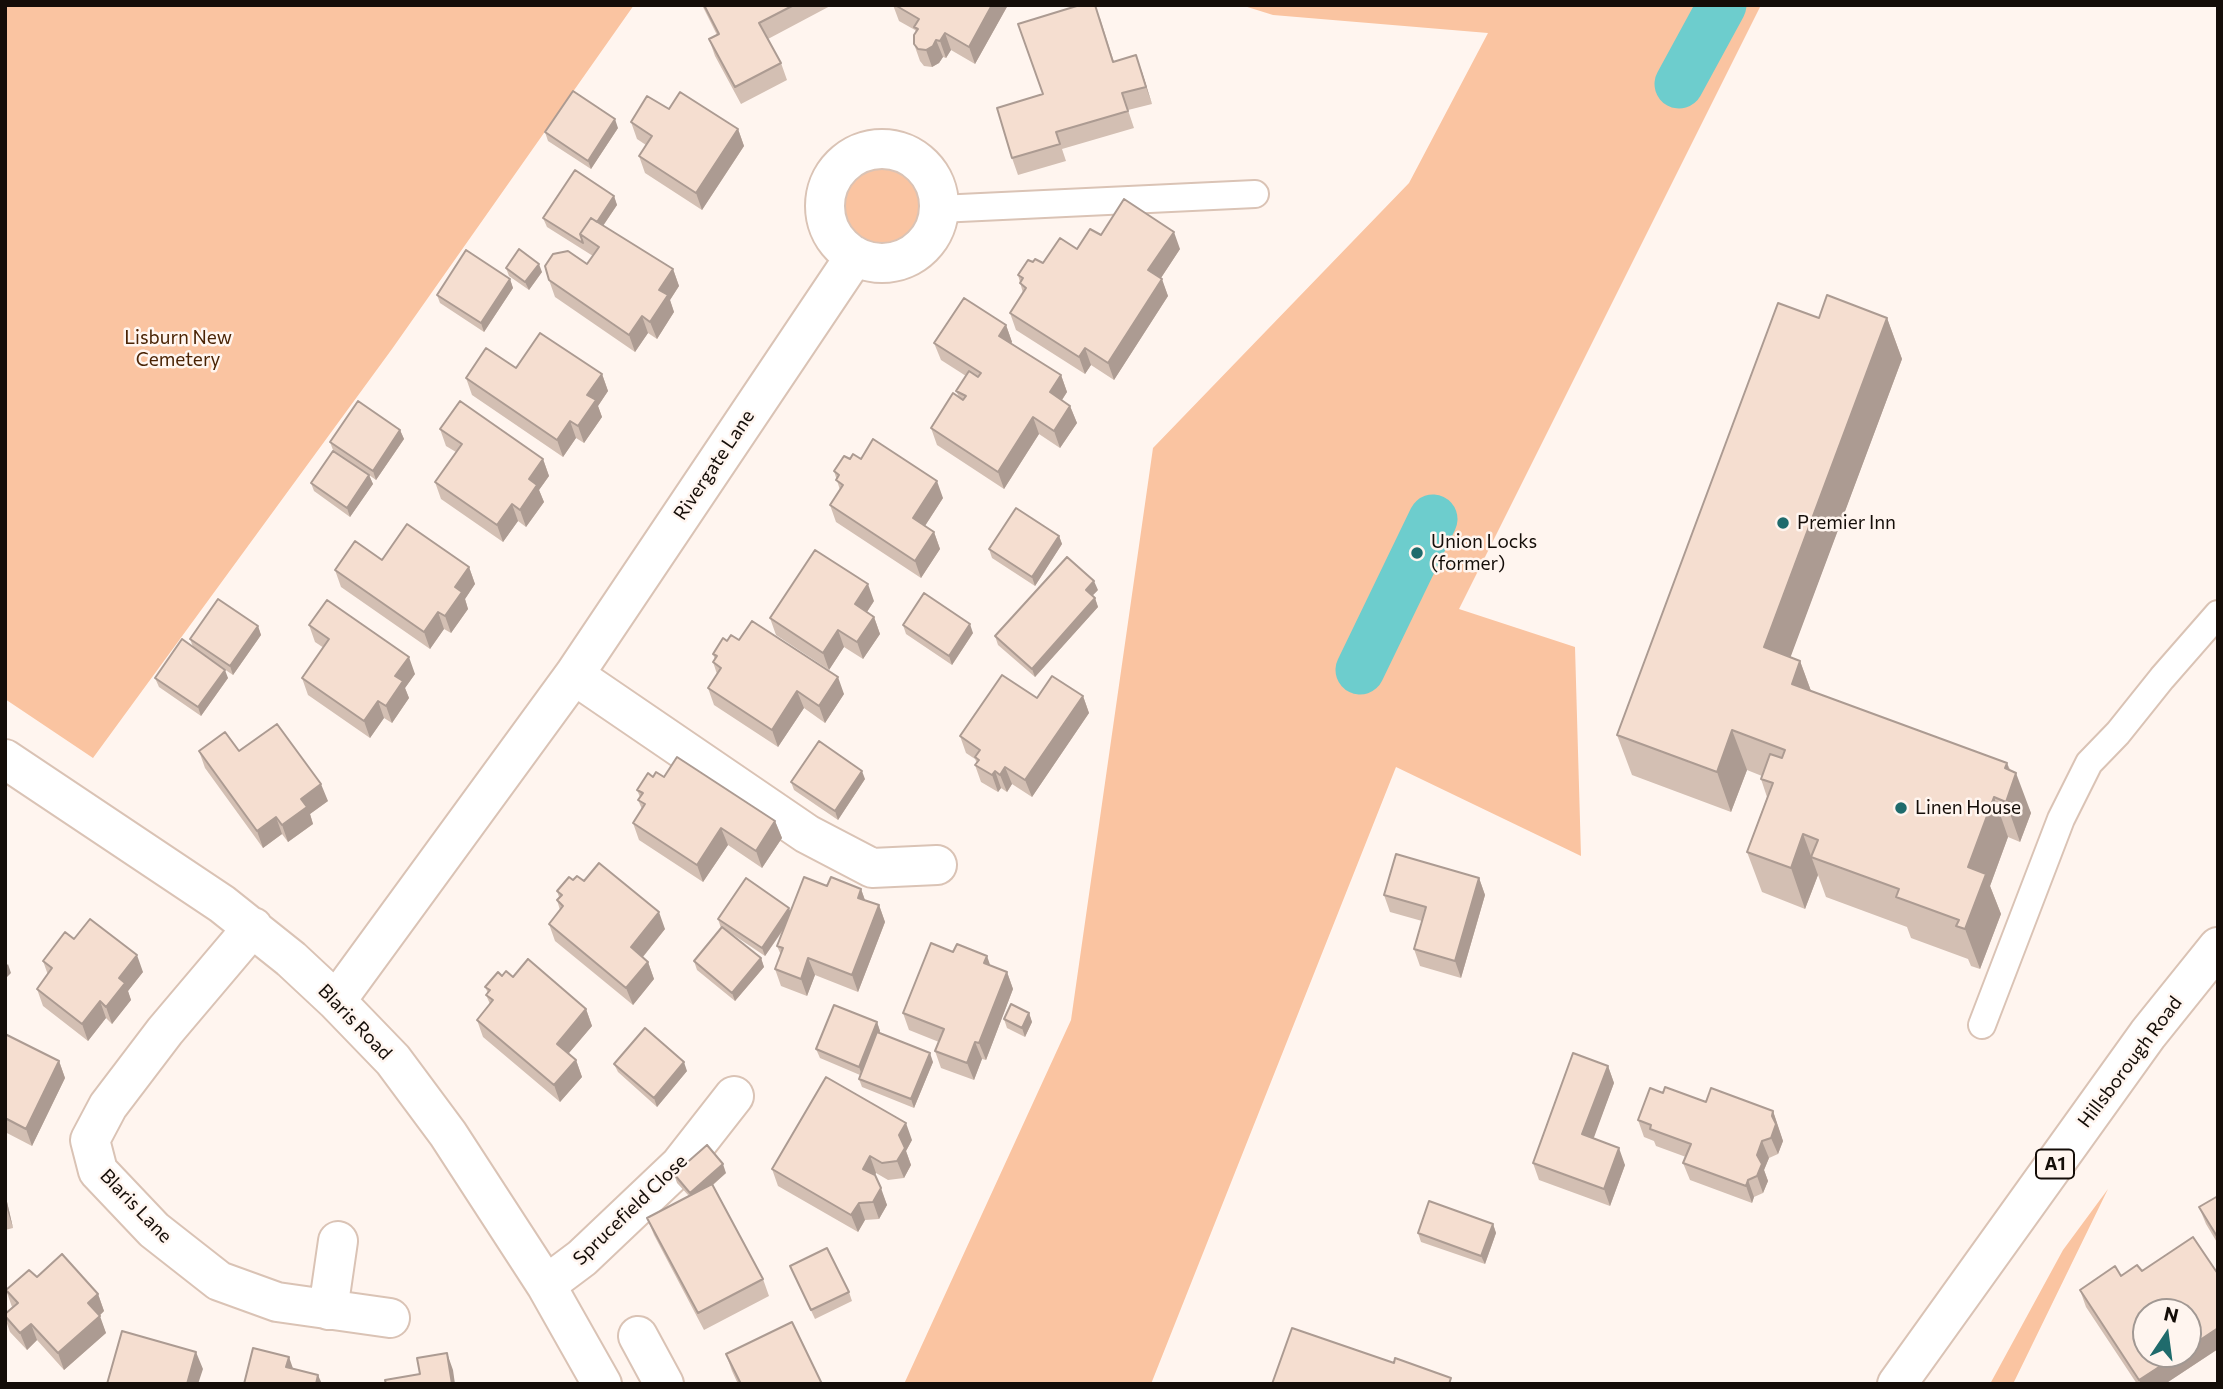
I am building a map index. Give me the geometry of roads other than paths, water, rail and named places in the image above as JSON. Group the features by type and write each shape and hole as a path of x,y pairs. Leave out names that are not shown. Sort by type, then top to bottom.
{"main road":[{"path":"879,149 897,151 914,159 928,173 937,189 939,208 935,227 925,243 910,256 892,262 873,263 855,256 840,245 830,230 825,212 833,177 846,163 861,153 879,149"},
{"name":"Rivergate Lane","path":"336,1001 574,675 855,256"},
{"path":"574,675 807,834 872,868 937,865"},
{"name":"Blaris Road","path":"5,760 222,904 291,959 393,1060 448,1134 546,1285 602,1384"},
{"name":"Blaris Lane","path":"253,928 165,1031 108,1106 90,1140 98,1171 154,1230 219,1281 277,1302 390,1318"},
{"name":"Hillsborough Road","path":"1897,1384 2148,1034 2218,947"},
{"name":"Sprucefield Close","path":"546,1285 582,1258 680,1165 734,1096"},
{"path":"328,1310 338,1241"},
{"path":"638,1336 664,1384"}],"lane":[{"path":"939,208 1255,194"},
{"path":"1982,1025 2061,819 2089,763 2118,733 2218,614"}],"waterway":[{"path":"1679,84 1722,5"},
{"path":"1360,670 1433,519"}],"place":[{"name":"Premier Inn","path":"1783,523"},
{"name":"Union Locks (former)","path":"1417,553"},
{"name":"Linen House","path":"1901,808"}],"park label":[{"name":"Lisburn New Cemetery","path":"178,349"}]}
